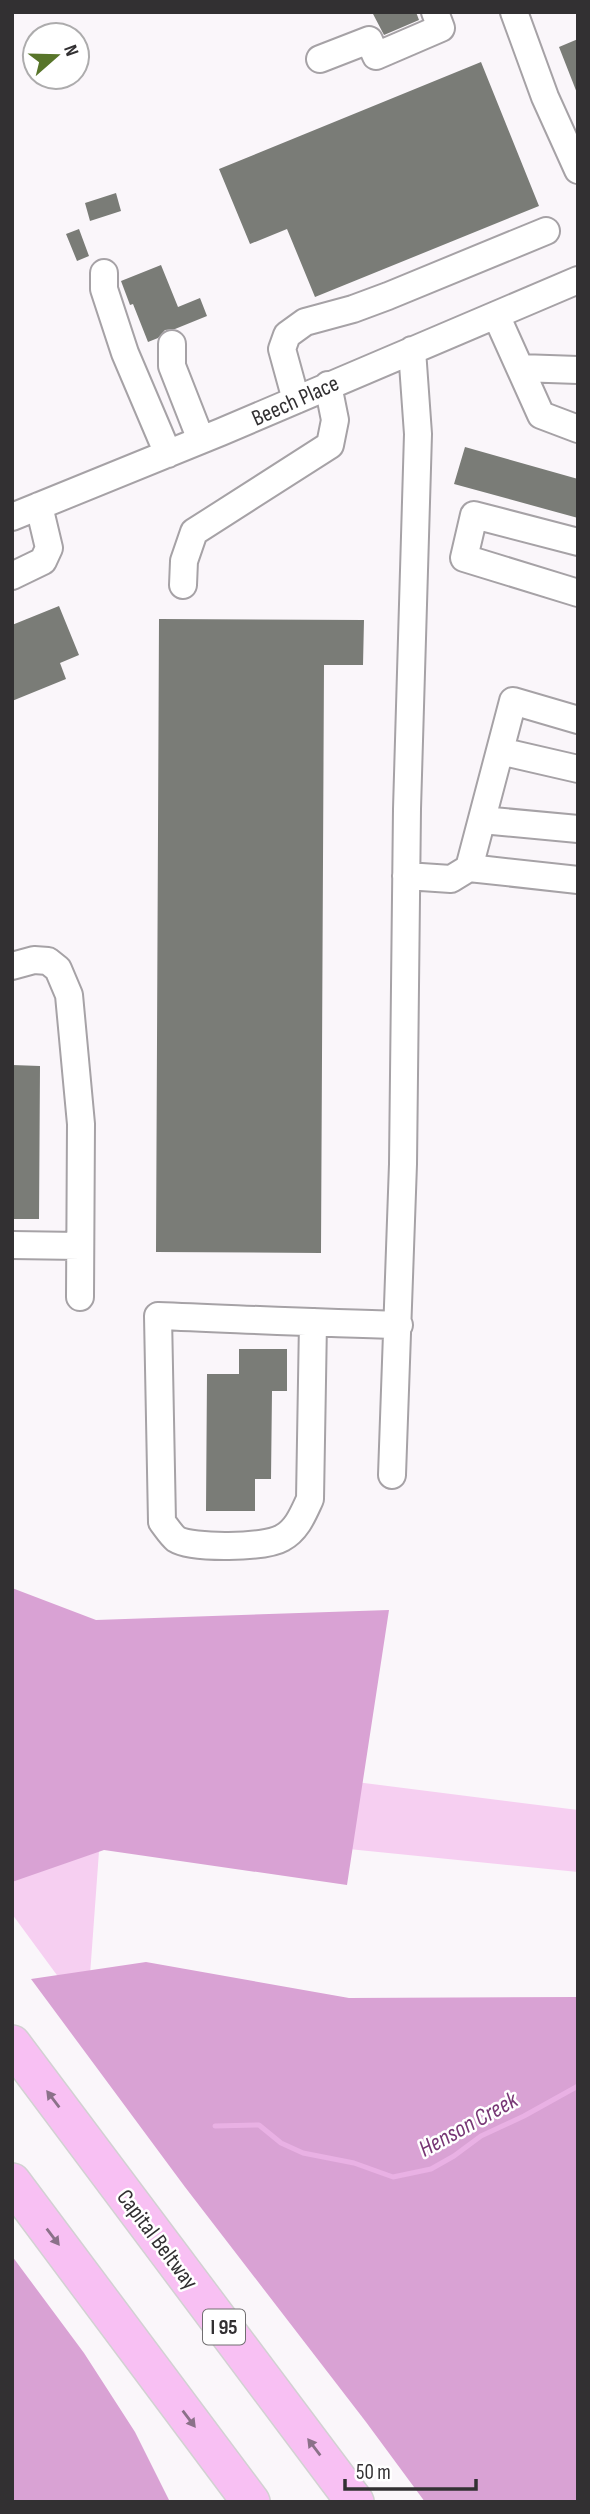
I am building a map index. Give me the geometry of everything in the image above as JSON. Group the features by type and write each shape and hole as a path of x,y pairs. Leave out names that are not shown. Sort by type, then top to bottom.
{"highway":[{"name":"Capital Beltway","path":"12,2044 355,2502"},
{"path":"12,2182 251,2502"}],"street":[{"path":"320,59 369,40 376,56 441,28 435,12"},
{"path":"514,12 545,97 578,170"},
{"path":"296,400 282,349 287,335 305,322 388,296 546,231"},
{"path":"104,273 104,289 125,353 168,454"},
{"name":"Beech Place","path":"12,517 168,454 578,280"},
{"path":"496,315 541,415 578,429"},
{"path":"172,344 172,366 201,440"},
{"path":"392,1475 399,1325 406,876 418,434 412,350"},
{"path":"520,368 578,370"},
{"path":"183,585 184,561 194,532 330,445 335,420 328,385"},
{"path":"12,576 43,561 49,548 39,506"},
{"path":"578,542 474,515 464,558 578,593"},
{"path":"469,868 513,701 578,720"},
{"path":"500,751 578,769"},
{"path":"482,820 578,830"},
{"path":"406,876 451,879 469,868 578,880"},
{"path":"12,966 34,960 48,961 58,970 69,995 81,1124 80,1297"},
{"path":"12,1245 80,1246"},
{"path":"313,1322 310,1499 299,1522 283,1538 267,1544 193,1545 175,1538 162,1522 158,1316 399,1325"}],"shaded area":[{"path":"12,1588 96,1620 389,1610 347,1885 104,1850 12,1882"},
{"path":"12,1695 103,1750 578,1810 578,1872 101,1824 87,2016 12,1914"},
{"path":"146,1962 349,1998 578,1997 578,2502 425,2502 185,2187 31,1979"},
{"path":"12,2256 84,2353 135,2432 170,2502 12,2502"}],"building":[{"path":"372,12 416,12 419,20 384,35"},
{"path":"578,39 578,93 577,93 559,47"},
{"path":"481,62 539,206 315,297 287,229 250,244 219,169"},
{"path":"116,193 121,211 90,221 85,203"},
{"path":"79,229 89,256 77,261 66,234"},
{"path":"161,265 178,307 200,298 207,316 175,329 165,330 158,338 148,342 121,281"},
{"path":"465,447 578,479 578,518 454,484"},
{"path":"59,606 79,655 60,663 66,679 12,701 12,625"},
{"path":"159,619 364,620 363,665 324,665 321,1253 156,1252"},
{"path":"12,1065 40,1066 39,1219 12,1219"},
{"path":"239,1349 287,1349 287,1391 272,1391 271,1479 255,1479 255,1511 206,1511 207,1374 239,1374"}],"waterway":[{"name":"Henson Creek","path":"215,2126 259,2125 281,2143 303,2153 354,2163 393,2177 431,2169 481,2136 578,2086"}]}
